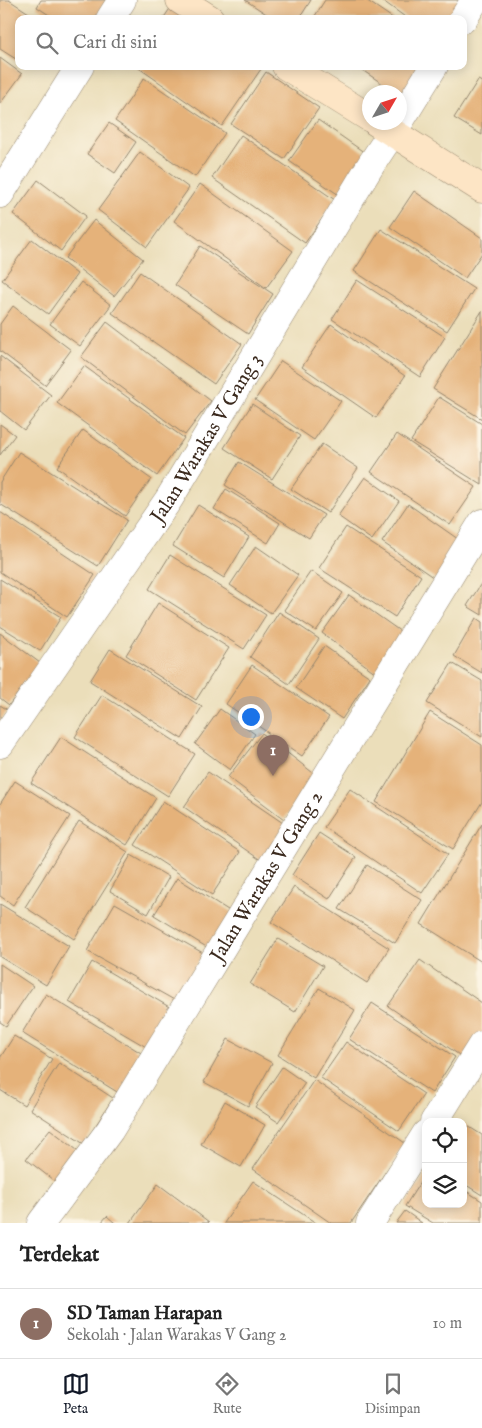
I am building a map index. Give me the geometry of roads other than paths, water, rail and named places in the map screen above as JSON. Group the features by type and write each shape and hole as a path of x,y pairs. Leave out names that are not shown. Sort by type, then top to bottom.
{"street":[{"path":"113,15 122,0"},
{"path":"180,0 204,15"},
{"path":"466,15 476,0"},
{"path":"0,194 78,70"},
{"path":"292,70 362,113"},
{"name":"Jalan Warakas V Gang 3","path":"407,104 431,70"},
{"name":"Jalan Warakas V Gang 3","path":"0,744 169,499 372,162 389,130"},
{"path":"399,130 482,189"},
{"name":"Jalan Warakas V Gang 2","path":"41,1223 110,1130 482,523"},
{"path":"436,1118 482,1045"},
{"path":"370,1223 422,1140"}],"place":[{"name":"SD Taman Harapan","path":"273,776"}]}
